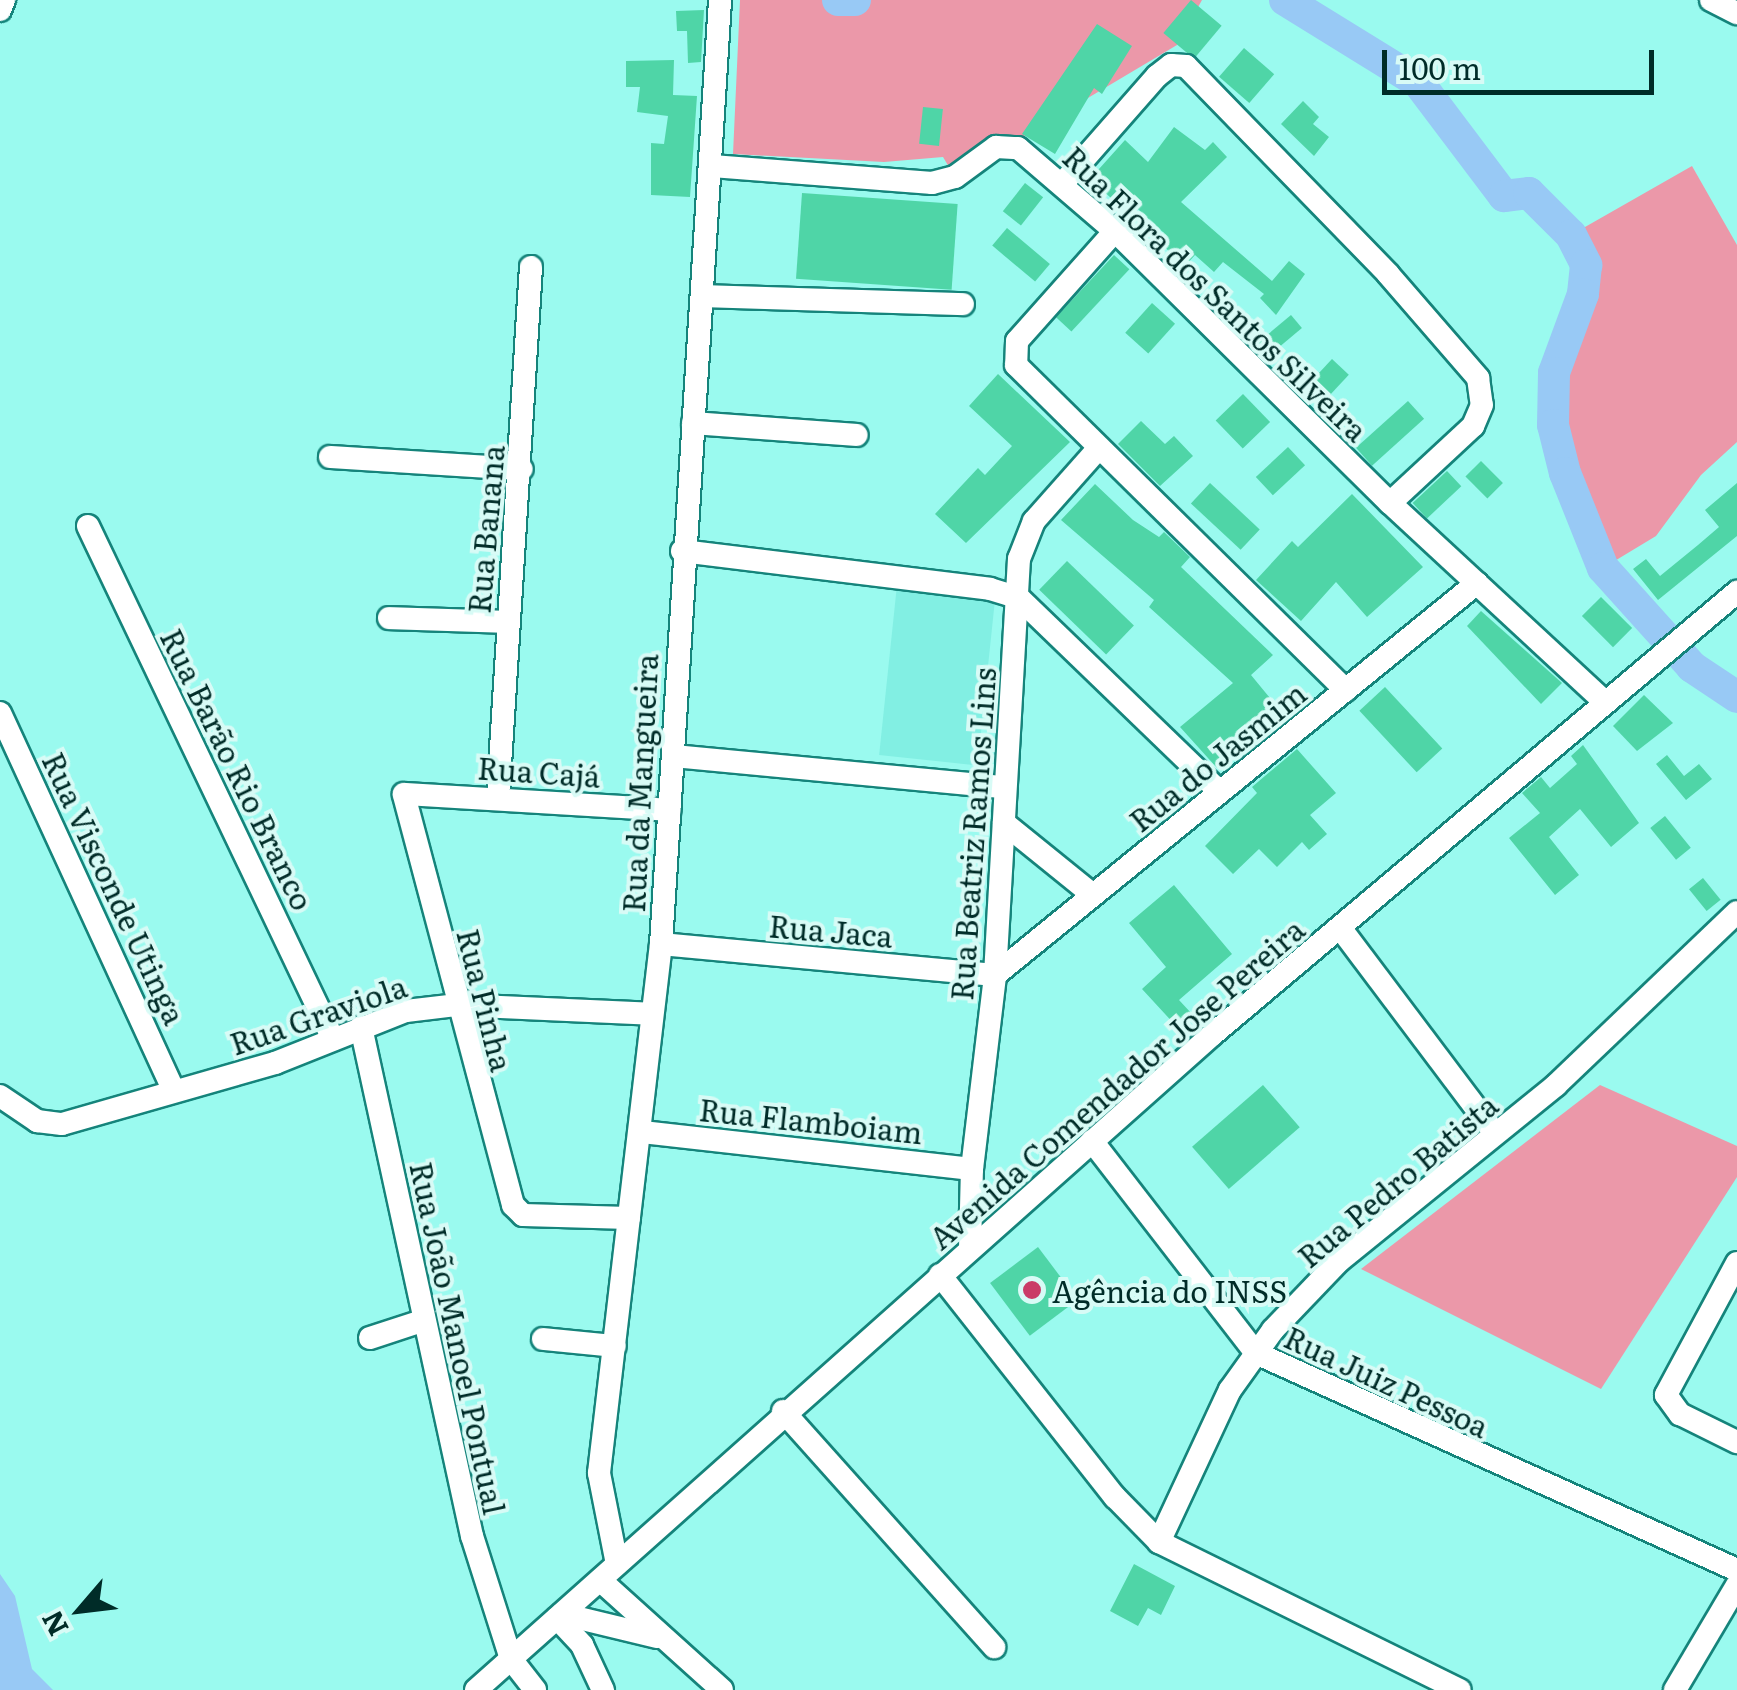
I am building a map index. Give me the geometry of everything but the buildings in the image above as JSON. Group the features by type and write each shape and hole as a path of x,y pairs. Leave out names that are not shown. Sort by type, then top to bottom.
{"street":[{"path":"0,10 4,0"},
{"name":"Rua da Mangueira","path":"608,1572 599,1473 642,1132 661,944 682,551 704,296 720,0"},
{"path":"1711,0 1737,13"},
{"path":"1063,182 1157,76 1171,65 1186,66 1388,274 1478,378 1482,405 1472,426 1390,503"},
{"name":"Rua Flora dos Santos Silveira","path":"712,166 932,183 955,177 1004,145 1063,182 1390,503 1602,700"},
{"path":"1114,231 1014,349 1016,365 1346,690"},
{"name":"Rua Banana","path":"498,797 532,267"},
{"path":"704,296 963,304"},
{"path":"693,422 858,434"},
{"name":"Rua Beatriz Ramos Lins","path":"970,1249 972,1168 996,975 1020,560 1034,521 1098,449"},
{"path":"330,456 522,469"},
{"name":"Rua Barão Rio Branco","path":"88,526 333,1038"},
{"path":"682,551 990,589 1019,598 1220,792"},
{"name":"Rua do Jasmim","path":"996,975 1477,583"},
{"name":"Avenida Comendador Jose Pereira","path":"476,1690 783,1412 1092,1142 1602,700 1737,592"},
{"path":"389,618 507,622"},
{"name":"Rua Visconde Utinga","path":"0,713 173,1088"},
{"path":"674,756 1004,786"},
{"name":"Rua Cajá","path":"404,794 670,810"},
{"name":"Rua Pinha","path":"404,794 505,1189 523,1215 629,1218"},
{"path":"1004,823 1093,895"},
{"name":"Rua Pedro Batista","path":"1159,1542 1230,1390 1256,1352 1338,1261 1493,1131 1556,1084 1737,912"},
{"path":"1341,928 1493,1131"},
{"name":"Rua Jaca","path":"661,944 996,975"},
{"name":"Rua Graviola","path":"7,1103 62,1124 173,1088 247,1072 406,1011 456,1005 651,1014"},
{"name":"Rua João Manoel Pontual","path":"361,1027 422,1321 472,1536 510,1660"},
{"name":"Rua Flamboiam","path":"642,1132 972,1168"},
{"name":"Rua Juiz Pessoa","path":"1092,1142 1256,1352 1317,1386 1737,1570"},
{"path":"1736,1269 1668,1387 1669,1403 1680,1414 1737,1442"},
{"path":"940,1275 1115,1497 1159,1542 1460,1690"},
{"path":"370,1338 422,1321"},
{"path":"543,1339 615,1346"},
{"path":"783,1412 994,1646"},
{"path":"608,1572 660,1638 722,1690"},
{"path":"1675,1690 1737,1585"},
{"path":"560,1616 660,1638"},
{"path":"560,1616 582,1646 603,1690"},
{"path":"510,1660 535,1690"}],"shaded area":[{"path":"740,0 1202,0 1177,45 955,177 943,157 884,162 733,154"},
{"path":"1692,166 1737,245 1737,442 1701,475 1656,536 1603,568 1553,425 1554,373 1586,265 1571,235"},
{"path":"897,585 995,595 978,765 879,755"},
{"path":"1600,1085 1737,1146 1737,1177 1601,1389 1361,1269"}],"water":[{"path":"0,1574 15,1596 32,1669 53,1690 0,1690"}],"waterway":[{"path":"838,0 855,0"},
{"path":"1285,0 1418,82 1504,196 1529,193 1571,235 1586,265 1583,294 1554,373 1553,425 1565,473 1603,568 1692,667 1737,697"}],"place":[{"name":"Agência do INSS","path":"1032,1290"}]}
